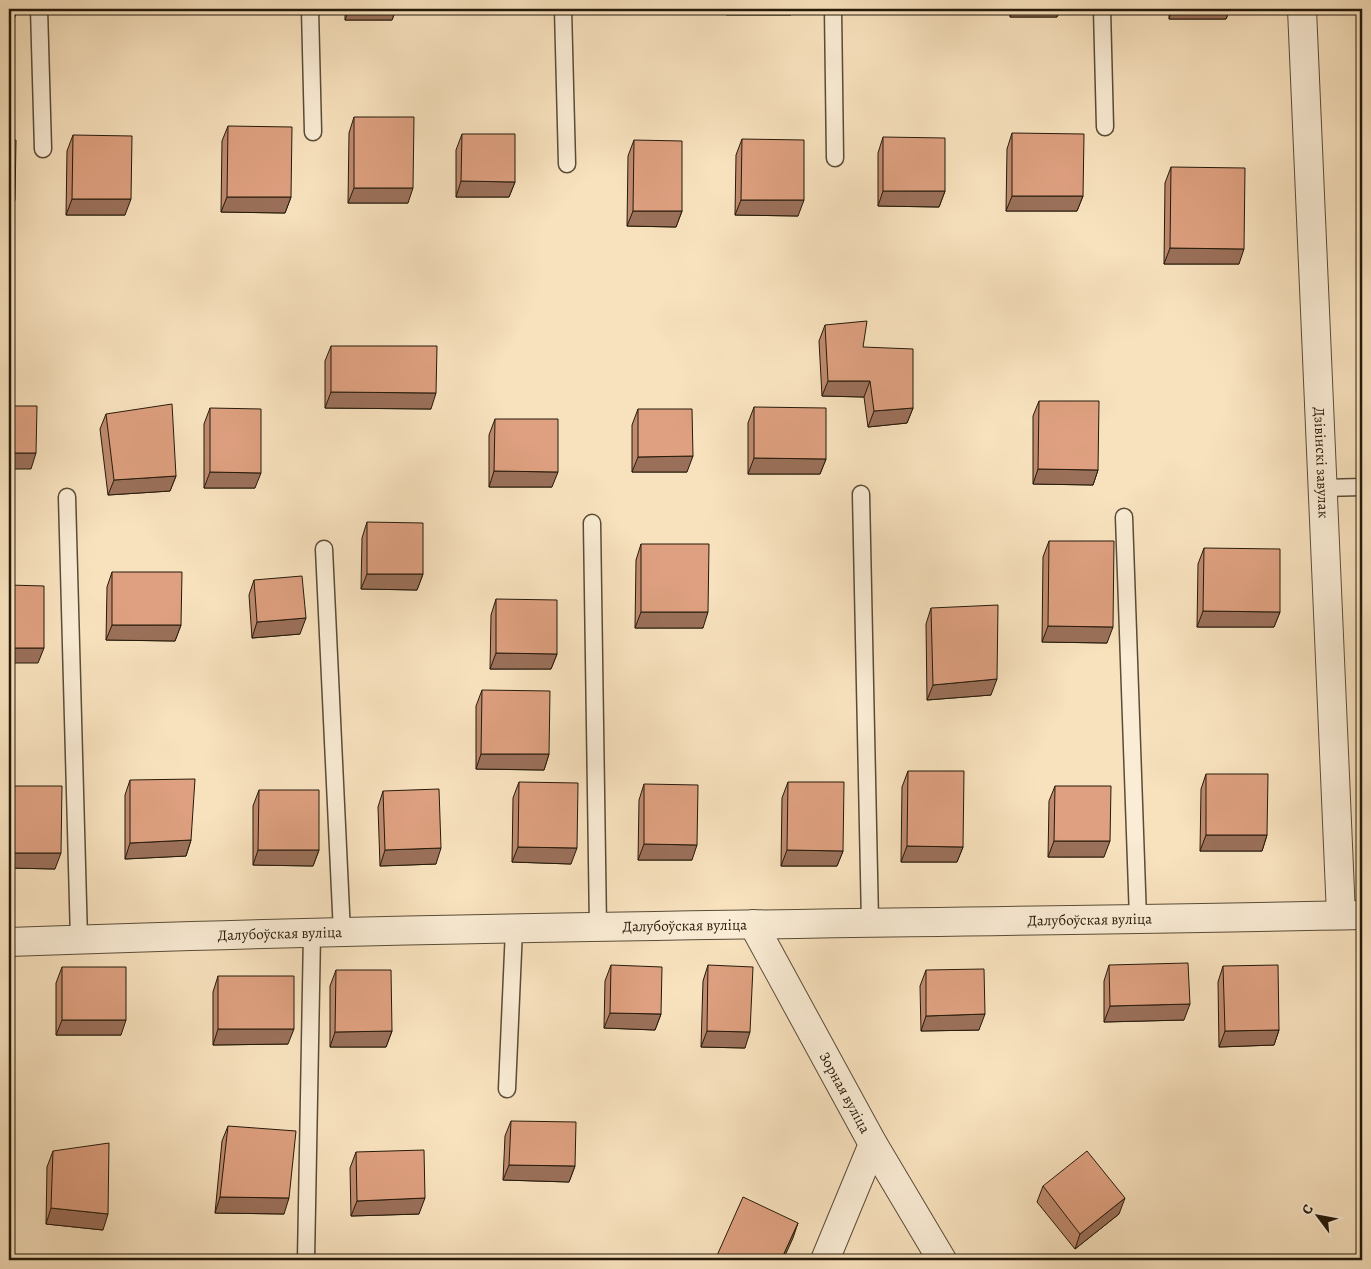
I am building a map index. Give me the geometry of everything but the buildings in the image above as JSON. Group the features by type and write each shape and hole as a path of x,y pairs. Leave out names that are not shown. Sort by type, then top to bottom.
{"street":[{"name":"Дзівінскі завулак","path":"1302,9 1323,488 1352,915"},
{"name":"Далубоўская вуліца","path":"9,942 598,927 1352,915"},
{"name":"Зорная вуліца","path":"753,924 873,1144 942,1260"},
{"path":"825,1260 873,1144"}],"lane":[{"path":"39,9 43,150"},
{"path":"310,9 313,132"},
{"path":"563,9 567,164"},
{"path":"833,9 835,158"},
{"path":"1102,9 1105,127"},
{"path":"1323,488 1362,487"},
{"path":"861,494 870,922"},
{"path":"67,497 79,940"},
{"path":"1124,517 1138,919"},
{"path":"592,522 598,927"},
{"path":"324,549 342,933"},
{"path":"507,1088 514,929"},
{"path":"306,1260 312,934"}]}
